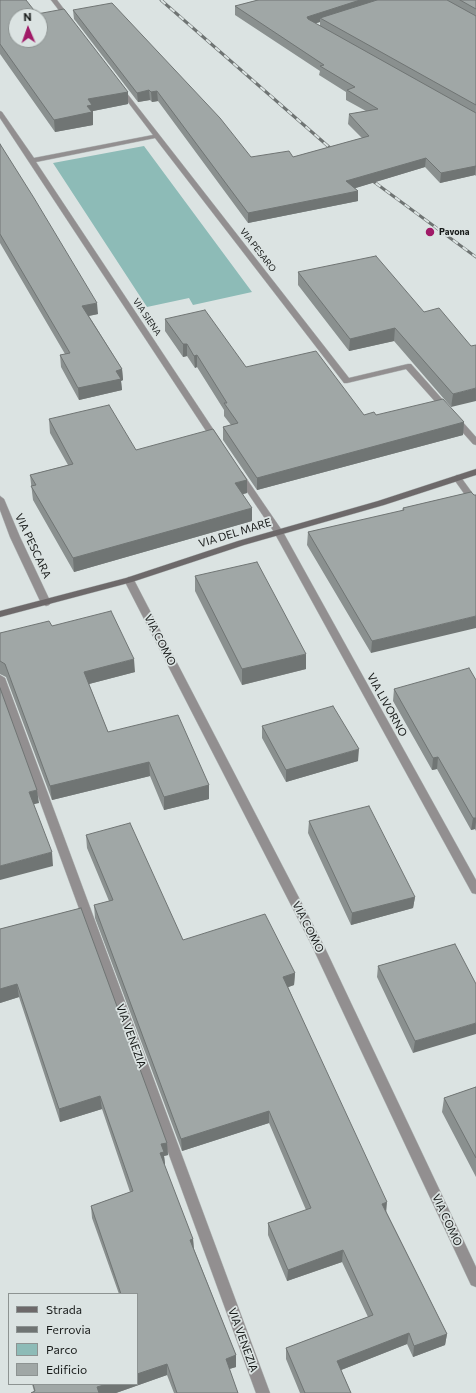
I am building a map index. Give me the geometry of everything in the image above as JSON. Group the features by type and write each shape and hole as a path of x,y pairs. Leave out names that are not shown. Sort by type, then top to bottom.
{"main road":[{"name":"VIA DEL MARE","path":"0,614 128,580 278,532 381,503 476,472"}],"street":[{"path":"54,0 73,25"},
{"name":"VIA PESARO","path":"115,80 347,381 408,366 476,442"},
{"name":"VIA SIENA","path":"0,113 220,446"},
{"path":"31,161 157,136"},
{"path":"234,466 278,532"},
{"path":"457,478 476,504"},
{"name":"VIA PESCARA","path":"0,499 14,537 46,603"},
{"name":"VIA LIVORNO","path":"278,532 476,890"},
{"name":"VIA COMO","path":"128,580 318,946 476,1281"},
{"name":"VIA VENEZIA","path":"0,678 263,1393"}],"green space":[{"path":"144,146 252,292 193,305 189,298 147,307 53,163"}],"building":[{"path":"0,0 26,0 32,8 8,8 8,48 48,48 48,12 64,9 128,92 88,99 92,105 87,106 92,112 54,120 0,44"},
{"path":"258,0 360,0 307,17 308,19 476,113 476,166 441,173 426,158 346,181 358,191 248,213 157,91 151,92 149,90 137,93 73,10 112,3 220,118 251,157 289,151 293,157 369,136 349,114 378,109 347,90 355,87 320,66 324,65 235,6"},
{"path":"377,0 447,0 476,16 476,105 320,18"},
{"path":"460,0 476,0 476,9"},
{"path":"0,144 97,303 82,306 122,369 116,371 121,379 78,388 60,355 70,353 0,234"},
{"path":"376,256 424,312 439,308 471,346 476,345 476,388 453,394 395,328 350,339 298,272"},
{"path":"205,310 246,367 316,351 364,415 374,412 376,415 443,399 464,422 257,478 223,427 238,423 224,403 227,403 197,355 194,356 187,344 183,344 165,319"},
{"path":"109,405 136,450 213,429 247,480 235,483 252,508 73,558 31,486 36,485 30,475 73,464 49,419"},
{"path":"471,492 476,495 476,616 372,641 308,532 404,510 403,508"},
{"path":"257,562 306,654 242,669 195,576"},
{"path":"111,611 134,659 84,672 108,732 178,715 209,785 164,797 149,762 50,786 5,664 0,661 0,633 49,621 52,626"},
{"path":"469,668 476,680 476,818 473,818 438,757 433,758 394,689"},
{"path":"0,688 37,790 29,792 52,852 0,866"},
{"path":"333,706 359,749 286,770 262,726"},
{"path":"369,806 415,897 352,913 309,821"},
{"path":"130,823 183,940 265,914 295,973 283,977 387,1202 382,1204 447,1334 414,1346 409,1333 337,1361 351,1393 305,1393 286,1348 373,1315 343,1250 288,1270 268,1223 311,1208 269,1111 181,1139 94,905 113,900 86,835"},
{"path":"81,908 167,1143 161,1144 164,1152 160,1153 193,1239 190,1240 236,1355 226,1359 238,1393 177,1393 167,1364 138,1374 138,1293 121,1293 91,1206 133,1191 100,1096 59,1109 17,984 0,989 0,929"},
{"path":"455,944 476,984 476,1023 415,1041 378,966"},
{"path":"476,1087 476,1158 444,1098"},
{"path":"33,1385 104,1385 97,1387 99,1393 31,1393 35,1391"}],"railway":[{"path":"161,0 337,154"},
{"path":"366,176 476,257"}],"place":[{"name":"Pavona","path":"430,232"}]}
